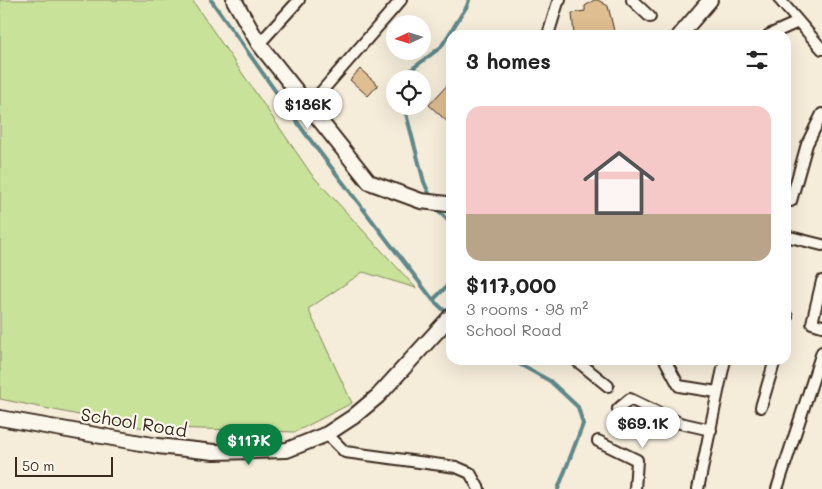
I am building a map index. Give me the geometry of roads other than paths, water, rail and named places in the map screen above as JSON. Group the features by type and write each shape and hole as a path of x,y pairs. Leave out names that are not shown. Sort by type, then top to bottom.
{"street":[{"path":"234,0 259,44 369,182 421,201 446,204"},
{"path":"259,44 299,0"},
{"path":"308,107 401,0"},
{"path":"550,30 560,0"},
{"path":"632,0 650,18"},
{"path":"684,30 710,0"},
{"path":"780,0 822,49"},
{"path":"780,30 798,22"},
{"path":"791,201 807,144 822,114"},
{"path":"791,237 822,245"},
{"path":"822,281 812,323 822,326"},
{"name":"School Road","path":"0,418 158,446 214,452 287,450 327,434 353,418 378,396 446,322"},
{"path":"777,489 822,352"},
{"path":"582,365 608,386"},
{"path":"669,365 680,386 717,392"},
{"path":"698,489 724,365"},
{"path":"761,407 774,365"},
{"path":"618,409 630,399 680,423 711,430"},
{"path":"327,434 345,452 456,467 470,473 480,489"},
{"path":"598,441 637,460 635,489"}],"waterway":[{"path":"211,0 305,133 433,300 446,312"},
{"path":"452,30 469,0"},
{"path":"411,70 441,47 446,39"},
{"path":"406,115 424,182 432,200"},
{"path":"434,206 446,219"},
{"path":"433,300 446,287"},
{"path":"521,365 550,381 578,407 583,424 558,489"}]}
